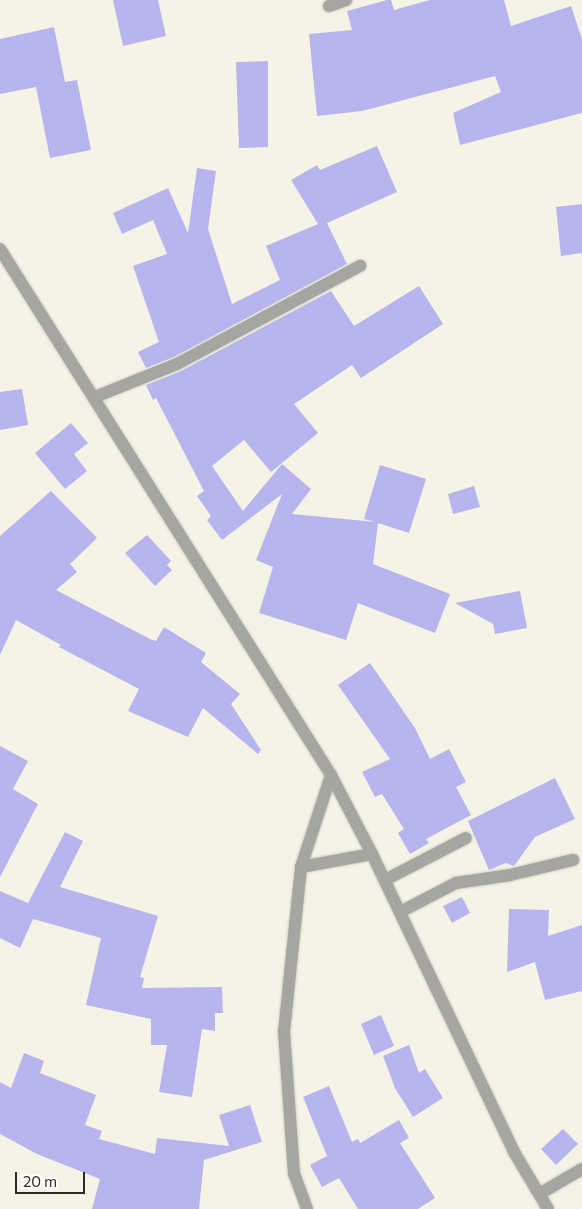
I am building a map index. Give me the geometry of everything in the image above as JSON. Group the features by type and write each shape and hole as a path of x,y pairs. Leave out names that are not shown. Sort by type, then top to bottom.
{"street":[{"path":"329,6 346,0"},
{"path":"0,249 4,266 95,397 331,775 385,880 514,1152 541,1193 548,1209"},
{"path":"95,397 177,364 360,266"},
{"path":"307,1209 294,1174 284,1032 301,867 331,775"},
{"path":"385,880 466,838"},
{"path":"301,867 372,854"},
{"path":"400,912 456,883 510,875 573,860"},
{"path":"541,1193 582,1169"}],"building":[{"path":"113,0 158,0 166,36 123,46"},
{"path":"391,0 394,10 430,0 504,0 511,26 571,6 582,39 582,113 460,145 453,113 501,92 495,76 362,111 317,116 309,34 352,30 347,11"},
{"path":"54,27 65,82 77,80 91,150 50,158 36,87 0,94 0,39"},
{"path":"268,61 268,147 239,148 236,62"},
{"path":"377,146 397,192 327,223 347,264 174,357 146,368 138,352 159,342 133,266 167,254 153,220 122,234 113,213 168,188 188,233 197,168 216,171 208,229 232,304 280,280 266,246 318,224 291,180 317,165 320,170"},
{"path":"582,204 582,253 561,256 556,207"},
{"path":"419,286 443,324 361,378 352,365 294,404 318,433 271,472 244,440 212,466 243,511 282,464 311,489 292,514 376,522 364,519 380,465 426,479 409,533 378,523 373,564 450,594 435,633 358,603 346,640 259,613 273,567 256,560 282,494 222,540 207,520 211,516 197,496 204,491 156,398 153,400 146,385 181,371 331,291 354,326"},
{"path":"22,389 28,425 0,430 0,392"},
{"path":"71,423 88,443 74,454 87,471 65,489 35,453"},
{"path":"474,486 480,507 453,514 448,494"},
{"path":"51,491 97,538 70,564 77,572 56,590 150,639 156,641 164,627 206,653 201,662 240,694 231,704 261,750 258,754 203,708 188,737 128,711 139,689 59,647 61,645 16,620 0,655 0,536"},
{"path":"147,535 171,561 167,565 172,570 155,586 125,553"},
{"path":"520,591 527,628 495,634 493,624 455,603"},
{"path":"370,663 415,728 430,759 449,749 466,782 456,787 471,815 426,839 429,843 410,854 398,833 404,829 382,794 375,797 362,772 390,759 338,685"},
{"path":"0,746 28,761 13,789 38,804 0,877"},
{"path":"555,778 575,819 535,837 514,866 506,863 489,870 468,821"},
{"path":"65,832 83,841 60,887 158,916 140,977 144,978 142,988 222,987 223,1013 215,1013 215,1031 202,1029 192,1097 159,1092 167,1045 151,1045 151,1019 86,1005 101,938 33,919 20,948 0,938 0,891 28,903"},
{"path":"462,897 470,913 452,923 443,906"},
{"path":"509,909 549,910 548,936 582,925 582,991 545,1000 535,962 507,972"},
{"path":"381,1015 394,1046 374,1055 361,1024"},
{"path":"409,1045 419,1073 425,1069 443,1098 413,1117 395,1088 383,1056"},
{"path":"24,1053 44,1061 40,1073 96,1095 85,1125 102,1131 99,1139 155,1154 157,1138 229,1146 219,1115 250,1105 262,1142 204,1160 199,1209 92,1209 100,1179 37,1154 0,1134 0,1082 11,1088"},
{"path":"329,1086 352,1142 358,1139 360,1143 399,1120 409,1138 400,1143 435,1198 418,1209 358,1209 339,1178 322,1187 310,1165 327,1156 303,1097"},
{"path":"563,1129 578,1144 556,1165 541,1149"}]}
